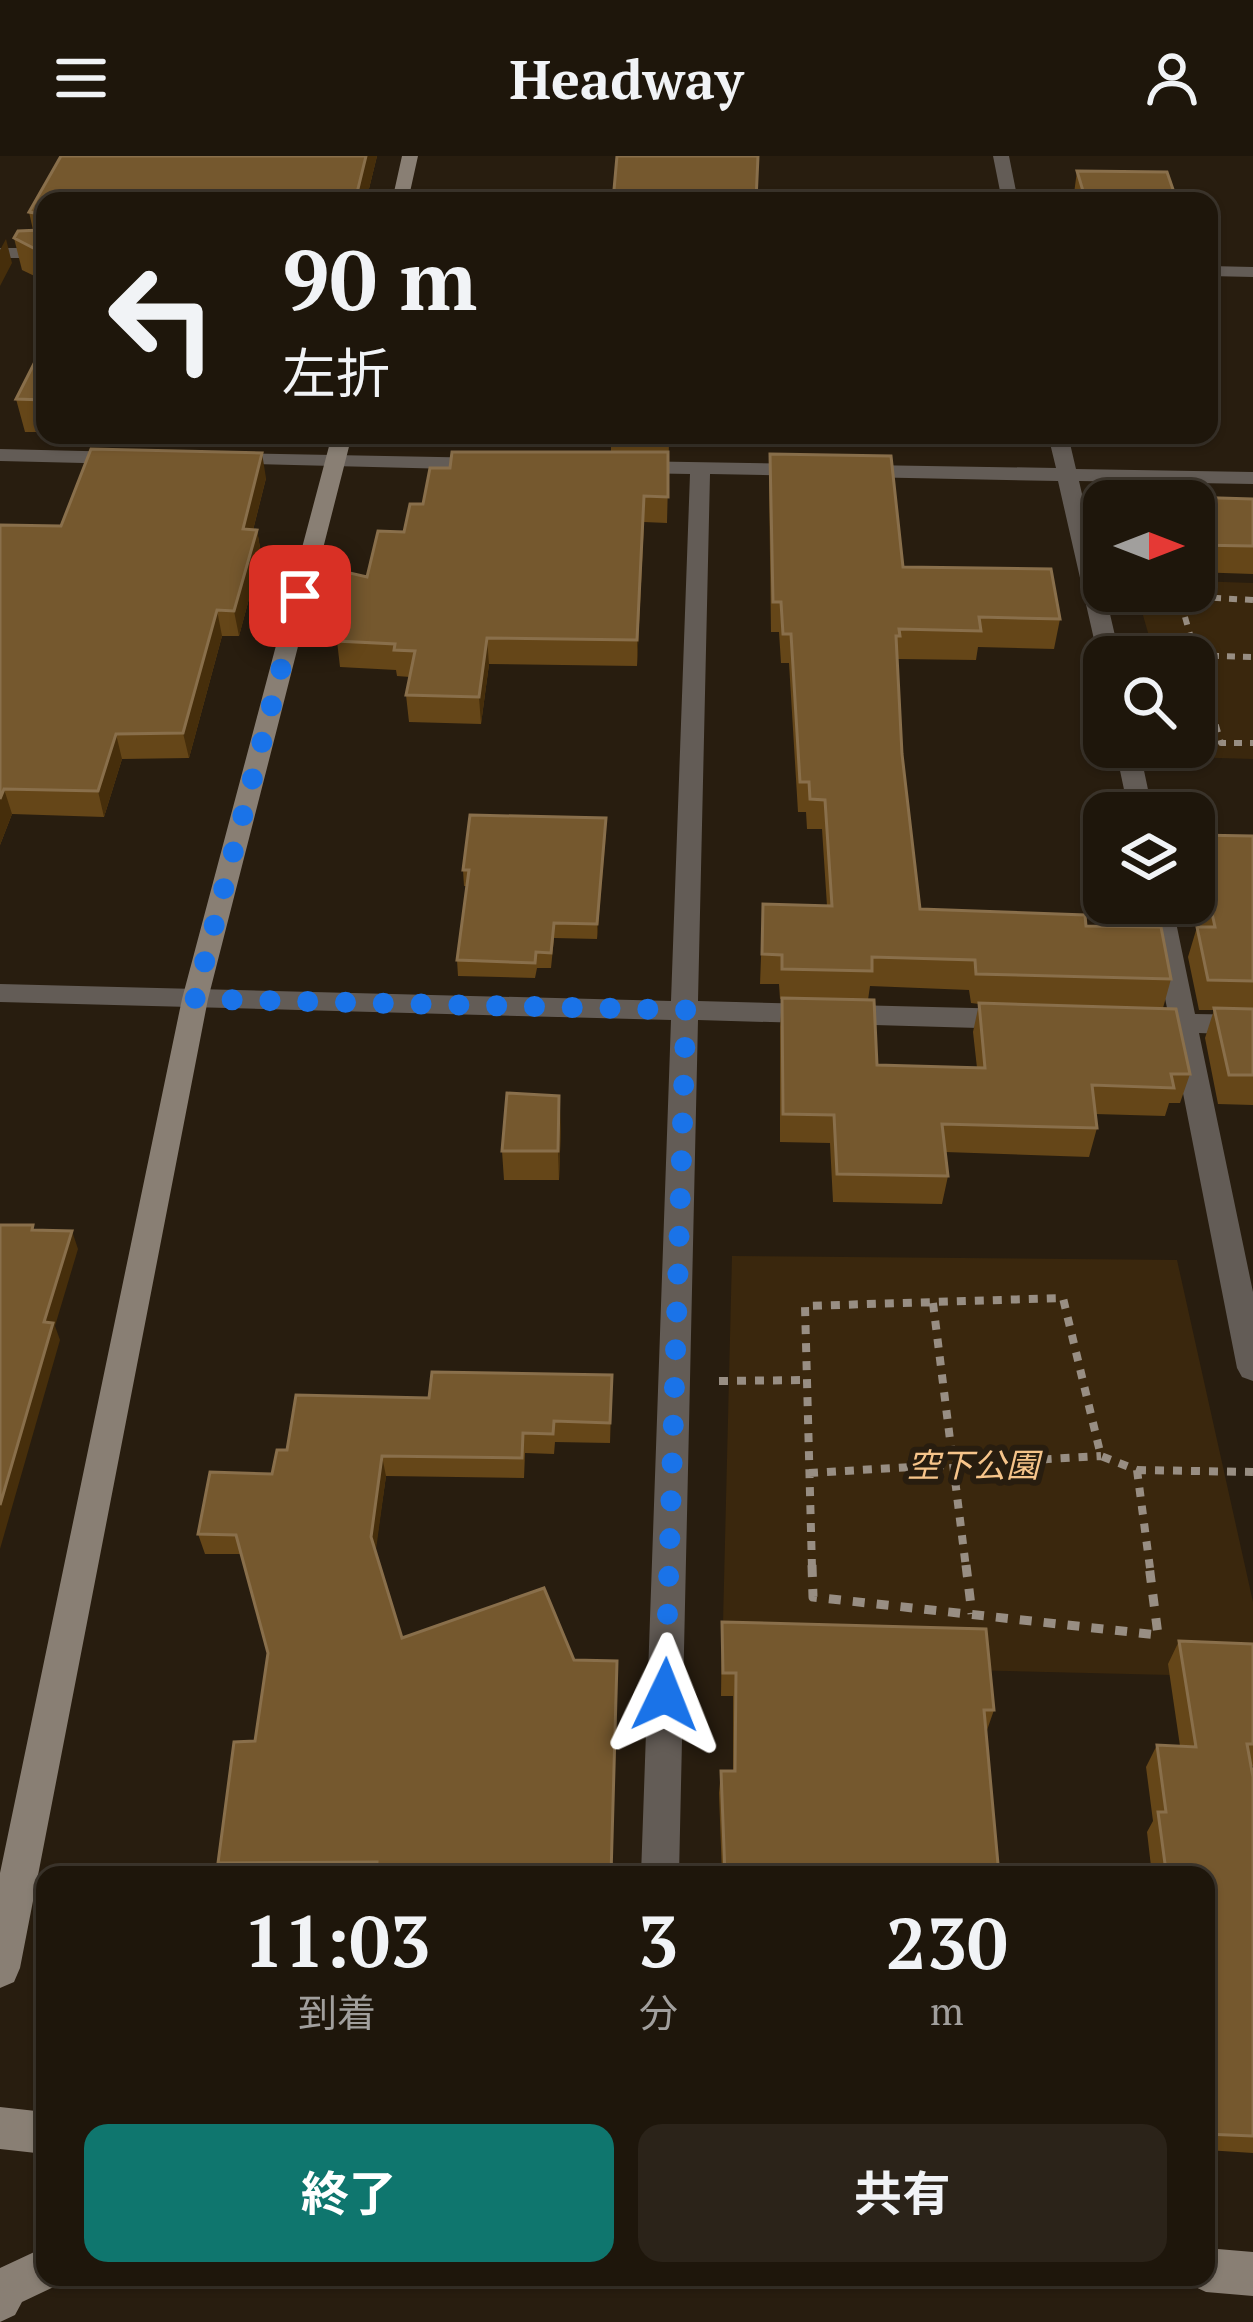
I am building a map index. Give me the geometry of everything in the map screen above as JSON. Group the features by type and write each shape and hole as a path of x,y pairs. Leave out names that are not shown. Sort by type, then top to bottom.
{"street":[{"path":"402,192 410,156"},
{"path":"1001,156 1008,192"},
{"path":"0,253 36,254"},
{"path":"1218,271 1253,272"},
{"path":"1060,444 1105,636"},
{"path":"216,459 339,448 518,465"},
{"path":"0,1968 195,999 339,448"},
{"path":"0,455 144,458"},
{"path":"609,466 1253,478"},
{"path":"660,1866 700,468"},
{"path":"1163,924 1253,1368"},
{"path":"0,993 1042,1020"},
{"path":"1113,1022 1253,1025"},
{"path":"0,2128 36,2132"},
{"path":"1215,2271 1253,2274"},
{"path":"0,2300 7,2288 36,2274"}],"path":[{"path":"1253,600 1179,596 1221,743 1253,743"},
{"path":"1215,656 1253,657"},
{"path":"1101,1456 1063,1298 805,1306 813,1597 1158,1635 1137,1470"},
{"path":"934,1303 972,1614"},
{"path":"674,1381 807,1380"},
{"path":"809,1473 1101,1456 1137,1470 1253,1472"}],"green space":[{"path":"1215,582 1253,583 1253,759 1215,758 1215,636 1149,636 1142,612 1215,612"},
{"name":"空下公園","path":"732,1256 1177,1260 1253,1602 1253,1677 722,1664"}],"building":[{"path":"61,156 366,156 357,192 40,192"},
{"path":"617,156 758,156 756,192 614,192"},
{"path":"1077,171 1167,172 1174,192 1083,192"},
{"path":"36,230 36,249 14,238 18,231"},
{"path":"36,360 36,400 16,399"},
{"path":"91,449 262,453 243,529 257,530 234,611 217,610 183,733 116,734 98,791 4,789 0,799 0,525 61,526"},
{"path":"452,452 668,452 668,497 644,496 637,640 487,638 479,697 406,695 415,651 394,650 395,644 337,641 350,573 367,577 378,531 404,532 410,504 423,504 430,468 450,468"},
{"path":"770,454 891,456 903,567 1051,569 1060,619 979,617 981,631 899,629 900,636 896,636 902,754 920,909 1083,915 1086,926 1161,927 1171,979 976,974 975,960 872,957 872,971 782,969 782,955 762,954 763,904 832,906 825,800 810,799 809,782 800,782 791,634 783,634 781,602 773,602"},
{"path":"1215,498 1253,499 1253,546 1215,545"},
{"path":"470,815 606,818 597,924 554,923 551,953 536,952 535,963 457,960 469,870 463,870"},
{"path":"1215,835 1253,836 1253,981 1208,980 1197,927 1215,927"},
{"path":"782,998 874,1000 877,1065 985,1068 979,1003 1176,1009 1190,1074 1171,1074 1174,1088 1092,1085 1097,1128 942,1124 948,1176 837,1174 834,1115 783,1114"},
{"path":"1214,1008 1253,1009 1253,1075 1229,1075"},
{"path":"507,1093 559,1096 558,1151 502,1151"},
{"path":"0,1225 72,1231 44,1322 53,1323 0,1505"},
{"path":"432,1372 612,1375 610,1423 554,1421 553,1434 523,1433 522,1458 382,1456 371,1537 402,1638 544,1588 574,1660 617,1661 611,1866 218,1863 234,1742 255,1741 268,1653 236,1535 198,1534 210,1472 272,1474 277,1450 287,1450 296,1395 429,1398"},
{"path":"722,1622 986,1629 994,1710 984,1710 998,1866 725,1866 721,1771 735,1771 736,1673 723,1673"},
{"path":"1179,1641 1253,1644 1253,1744 1247,1744 1253,1777 1253,2136 1215,2134 1215,1866 1165,1866 1158,1812 1166,1812 1157,1745 1196,1747"}],"route":[{"path":"300,596 195,999 686,1010 665,1695"}]}
